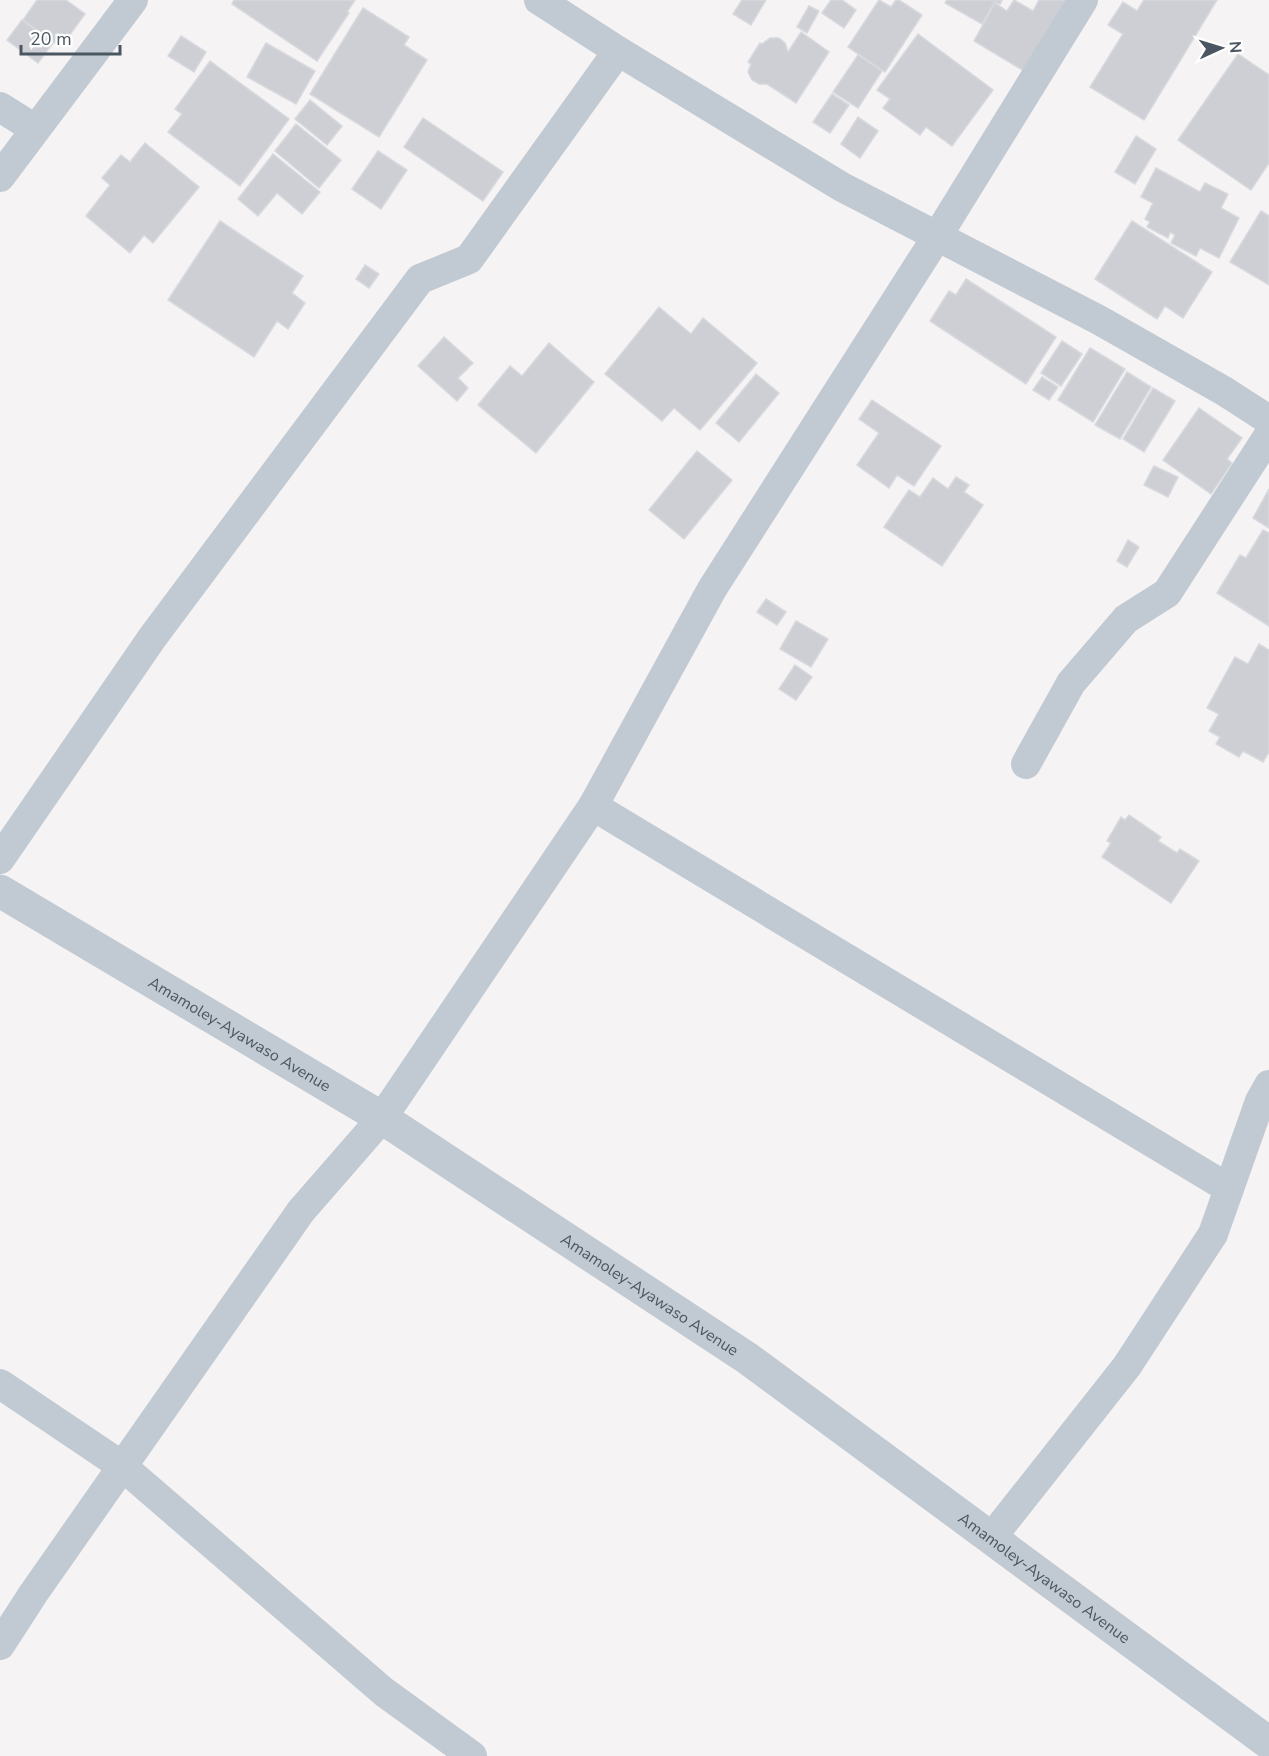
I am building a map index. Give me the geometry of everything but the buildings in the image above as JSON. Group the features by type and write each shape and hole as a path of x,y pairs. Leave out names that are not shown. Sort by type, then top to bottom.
{"street":[{"path":"0,177 133,0"},
{"path":"539,0 618,51 842,186 1099,320 1269,420"},
{"path":"0,1645 33,1594 301,1211 382,1119 593,806 712,589 938,235 1083,0"},
{"path":"0,859 152,638 420,279 469,259 618,51"},
{"path":"0,107 35,129"},
{"path":"1026,764 1071,683 1126,619 1167,592 1269,435"},
{"path":"593,806 1228,1188"},
{"name":"Amamoley-Ayawaso Avenue","path":"0,891 382,1119 747,1358 1269,1743"},
{"path":"992,1537 1127,1366 1213,1234 1260,1101 1269,1085"},
{"path":"0,1384 122,1466 384,1692 472,1756"}]}
